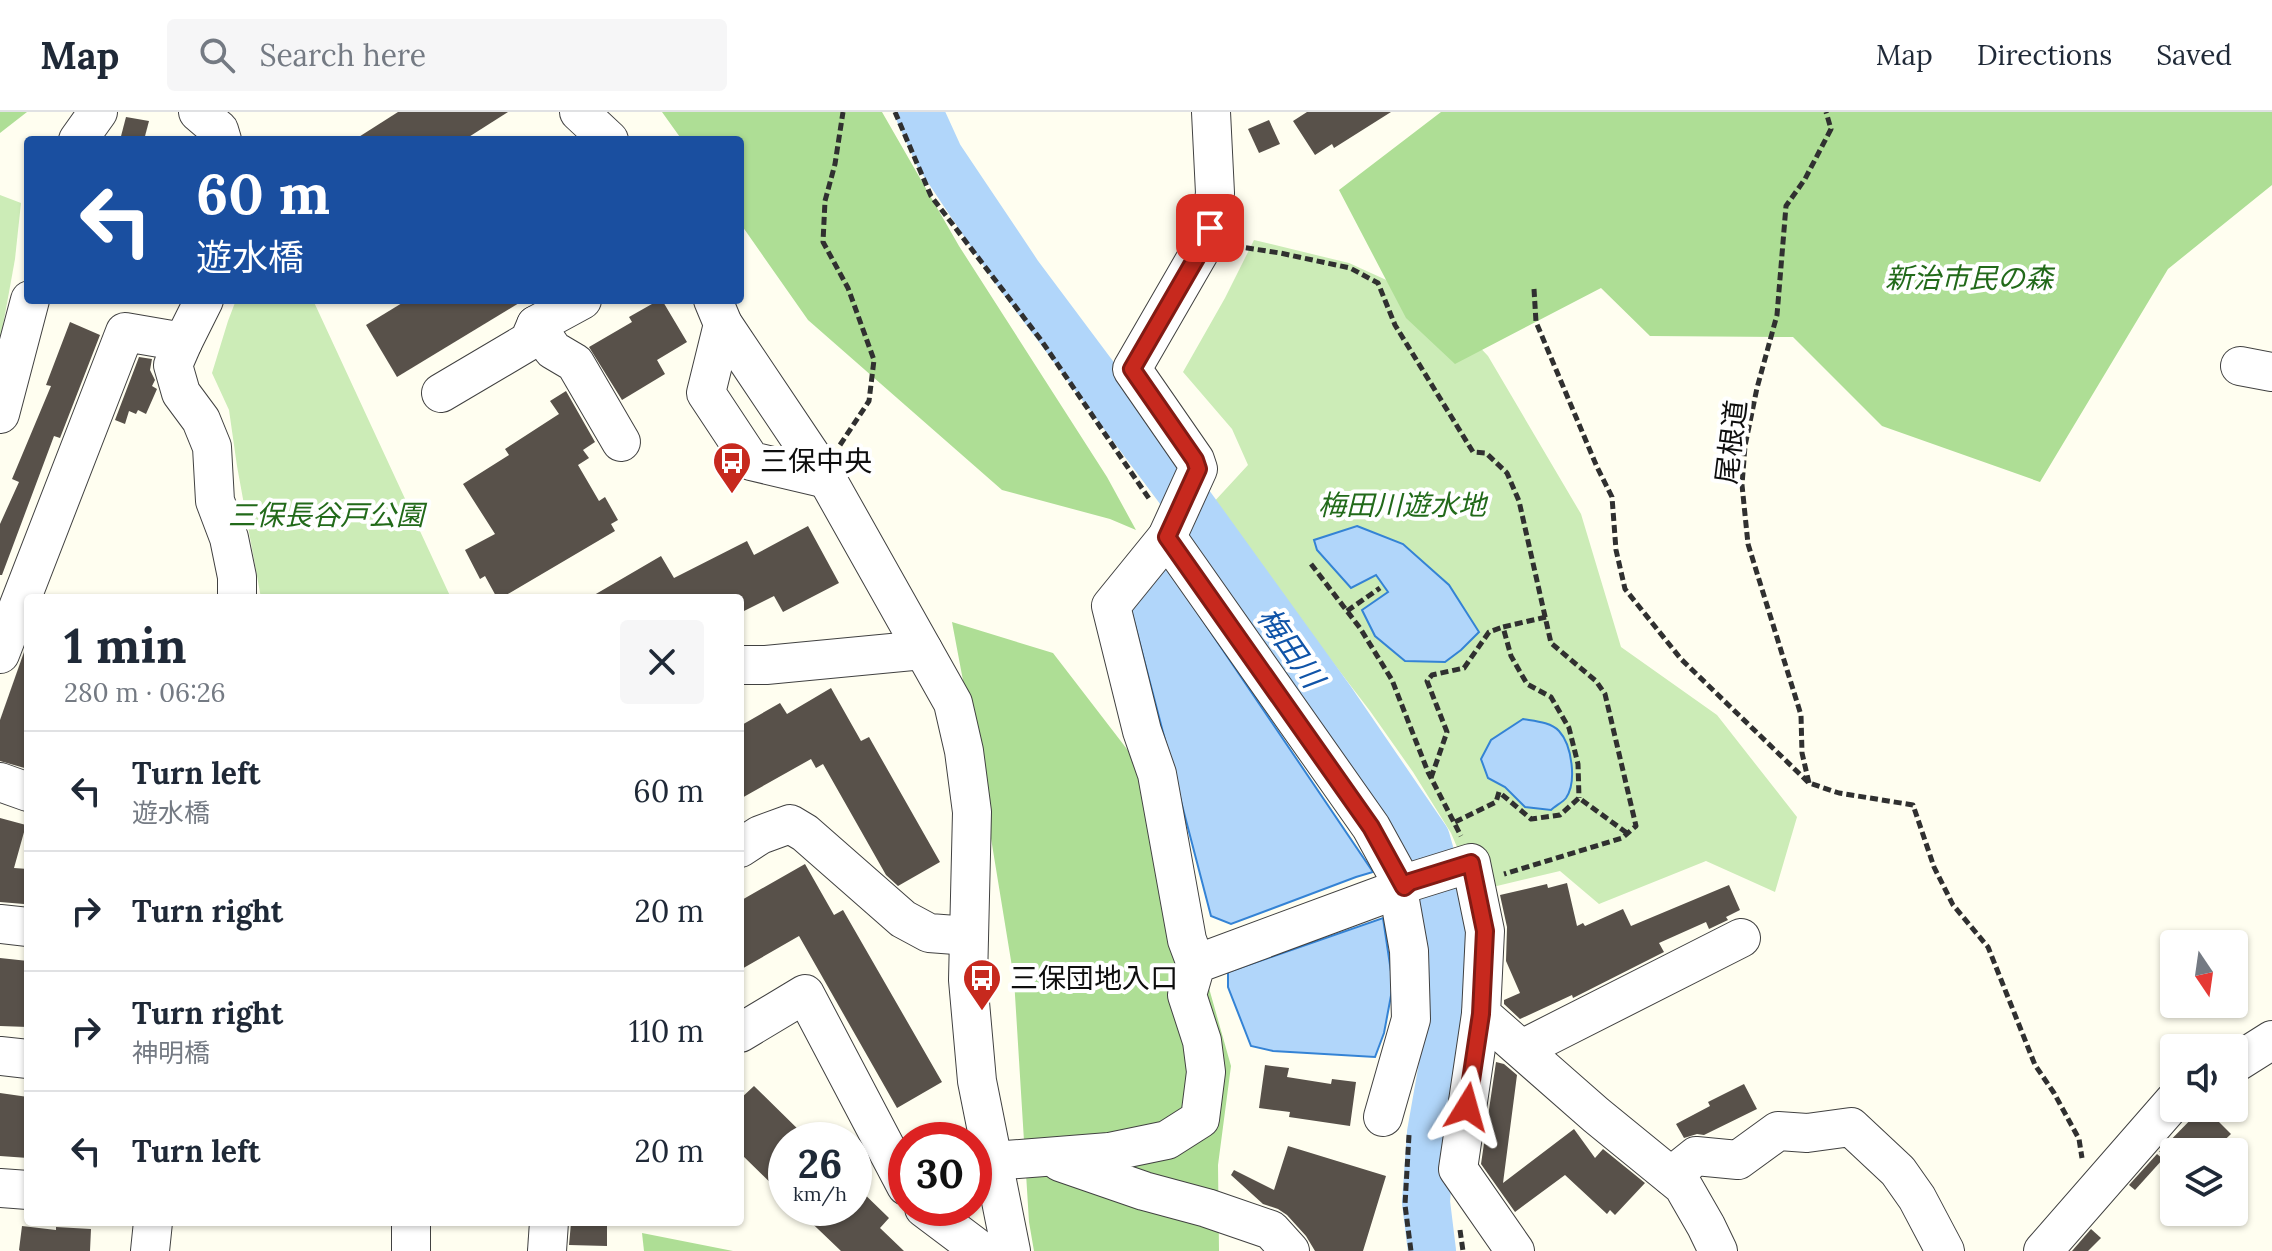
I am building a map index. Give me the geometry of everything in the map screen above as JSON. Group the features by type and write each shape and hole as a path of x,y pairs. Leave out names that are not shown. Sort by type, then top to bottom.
{"street":[{"path":"81,136 98,112"},
{"path":"198,112 219,130 221,136"},
{"path":"993,1161 1109,1152 1167,1140 1200,1119 1206,1072 1202,1041 1187,995 1196,964 1187,940 1157,774 1142,731 1111,606 1168,535 1198,469 1195,460 1132,369 1210,228 1215,193 1211,112"},
{"path":"0,414 29,304"},
{"path":"202,304 173,365 181,393 201,420 212,447 215,501 229,538 237,577 237,594"},
{"path":"441,393 529,341 536,325 575,304"},
{"path":"718,312 827,479 953,703 964,751 972,812 968,980 977,1081 1011,1251"},
{"path":"718,312 706,393 751,461 827,479"},
{"path":"536,325 553,350 575,363 621,442"},
{"path":"0,654 125,332 183,342"},
{"path":"1168,535 1371,827 1404,886 1411,1019 1383,1117"},
{"path":"744,665 923,650"},
{"path":"0,782 24,791"},
{"path":"744,845 760,835 790,824 805,833 903,919 929,933 969,936"},
{"path":"1196,964 1404,886 1478,868 1485,931 1481,1014 1458,1169 1515,1251"},
{"path":"0,924 24,927"},
{"path":"1522,1049 1741,938"},
{"path":"744,1031 805,994 888,1152"},
{"path":"1481,1014 1683,1186 1718,1251"},
{"path":"2248,1055 2272,1040"},
{"path":"0,1056 24,1059"},
{"path":"2043,1251 2160,1117"},
{"path":"1671,1176 1696,1156 1738,1160 1778,1131 1807,1133 1851,1127 1898,1171 1917,1198 1945,1251"},
{"path":"1046,1157 1271,1230 1290,1251"},
{"path":"0,1188 24,1190"},
{"path":"150,1251 153,1226"},
{"path":"411,1226 411,1251"},
{"path":"547,1251 549,1226"},
{"path":"948,1226 981,1251"}],"path":[{"path":"827,479 839,447 869,401 874,360 848,288 823,242 825,201 835,164 843,112"},
{"path":"895,112 931,196 1088,406 1159,514 1168,535"},
{"name":"尾根道","path":"1809,783 1802,753 1801,715 1748,544 1742,485 1745,446 1777,315 1786,206 1805,179 1831,129 1826,112"},
{"path":"1204,241 1350,268 1378,283 1395,325 1473,452 1486,453 1507,473 1519,501 1551,643 1596,681 1605,694 1636,826 1622,838 1478,868 1431,778 1392,680 1347,611 1311,564"},
{"path":"1534,289 1536,322 1612,497 1616,550 1625,589 1681,659 1809,783 1839,793 1913,805 1934,867 1953,905 1988,947 2035,1065 2079,1139 2083,1165 2096,1189"},
{"path":"1347,611 1380,588"},
{"path":"1431,778 1447,732 1427,681 1432,675 1464,668 1489,632 1546,617"},
{"path":"1455,822 1496,802 1499,792 1531,819 1560,815 1579,798 1578,764 1569,728 1551,697 1527,684 1511,656 1503,627"},
{"path":"1579,798 1627,833"}],"green space":[{"path":"0,112 27,112 0,133"},
{"path":"662,112 882,112 959,246 1107,477 1136,530 1110,519 1002,490 808,320 744,229 744,136 679,136"},
{"name":"新治市民の森","path":"1441,112 2272,112 2272,185 2168,269 2040,482 1882,426 1793,337 1650,336 1601,288 1455,364 1406,318 1339,190"},
{"path":"0,195 21,203 15,259 0,342"},
{"name":"梅田川遊水地","path":"1254,240 1349,263 1439,304 1488,356 1581,514 1621,647 1717,715 1797,817 1775,892 1706,861 1599,904 1560,871 1476,891 1451,833 1413,772 1212,504 1248,465 1232,429 1183,372"},
{"name":"三保長谷戸公園","path":"234,304 315,304 449,594 260,594 229,410 212,373"},
{"path":"952,622 1053,653 1150,779 1231,1066 1218,1165 1219,1251 1034,1251 1029,1222 1014,979"},
{"path":"642,1233 733,1251 644,1251"}],"water":[{"path":"1357,526 1403,544 1449,585 1479,632 1445,662 1405,661 1375,636 1362,610 1388,592 1376,575 1351,588 1317,550 1314,540"},
{"path":"1164,563 1373,872 1231,924 1211,916 1130,606"},
{"path":"1523,719 1556,728 1567,745 1572,764 1571,783 1565,800 1551,810 1525,807 1505,787 1488,778 1481,759 1491,740"},
{"path":"1383,918 1393,985 1384,1033 1375,1057 1273,1051 1251,1046 1228,987 1228,972"}],"building":[{"path":"398,112 508,112 470,136 360,136"},
{"path":"1307,112 1391,112 1334,148 1332,144 1315,155 1293,121"},
{"path":"126,117 149,121 145,136 121,136"},
{"path":"1269,120 1280,144 1259,153 1248,129"},
{"path":"400,304 517,304 397,377 366,325"},
{"path":"652,304 664,304 687,342 657,360 665,374 622,400 589,347 632,322 629,317"},
{"path":"70,322 100,335 60,438 54,436 0,575 0,524 19,482 12,479 51,386 46,385"},
{"path":"139,357 152,359 150,370 155,380 152,386 157,389 146,414 138,410 136,414 129,411 125,424 115,420"},
{"path":"566,391 595,442 583,450 589,458 578,465 599,501 605,497 618,520 611,524 615,531 508,594 495,594 485,576 480,579 465,550 495,534 463,484 509,455 505,449 559,414 550,401"},
{"path":"808,526 839,583 783,612 774,596 744,611 744,594 596,594 661,556 674,578 747,541 754,555"},
{"path":"24,652 24,768 0,761 0,720"},
{"path":"831,688 861,741 869,737 940,862 898,886 886,875 823,764 816,768 811,759 744,797 744,724 780,703 787,714"},
{"path":"0,818 24,824 14,868 24,869 24,904 0,902"},
{"path":"805,864 834,915 843,910 942,1082 897,1108 799,936 744,968 744,899"},
{"path":"1567,883 1577,926 1583,923 1585,926 1623,909 1631,926 1729,885 1740,910 1709,929 1706,922 1659,943 1664,952 1573,998 1572,995 1520,1019 1504,1004 1504,1000 1520,993 1506,961 1507,927 1500,895 1547,884 1548,888"},
{"path":"0,958 24,961 24,1027 0,1026"},
{"path":"1496,1062 1504,1064 1517,1075 1503,1183 1574,1129 1595,1158 1603,1149 1645,1183 1615,1215 1610,1210 1607,1214 1565,1175 1515,1212 1481,1164"},
{"path":"1265,1065 1289,1068 1287,1077 1331,1084 1332,1079 1356,1082 1350,1126 1289,1117 1290,1112 1259,1108"},
{"path":"1744,1084 1757,1109 1704,1135 1684,1138 1676,1124 1710,1106 1708,1102"},
{"path":"754,1086 791,1122 768,1122 768,1180 744,1157 744,1095"},
{"path":"0,1093 24,1096 24,1158 0,1156"},
{"path":"2188,1122 2219,1122 2231,1134 2227,1138 2173,1138"},
{"path":"1288,1146 1386,1176 1363,1251 1315,1251 1287,1215 1263,1204 1231,1175 1234,1170 1274,1190"},
{"path":"2157,1154 2160,1156 2160,1162 2135,1190 2129,1185"},
{"path":"872,1201 888,1217 880,1228 904,1251 841,1251 815,1226 872,1226"},
{"path":"22,1226 56,1230 56,1227 91,1229 90,1251 20,1251"},
{"path":"571,1226 607,1226 607,1246 569,1245"},
{"path":"2091,1229 2101,1238 2088,1251 2072,1251"}],"waterway":[{"name":"梅田川","path":"919,112 939,156 1018,274 1178,488 1331,700 1426,839 1447,923 1450,1025 1431,1133 1426,1202 1432,1251"}],"place":[{"name":"三保中央","path":"732,495"},
{"name":"三保団地入口","path":"982,1012"}],"route":[{"path":"1210,228 1199,253 1132,369 1195,460 1198,469 1167,537 1371,827 1404,887 1410,882 1471,863 1485,931 1481,1014 1467,1107"}]}
